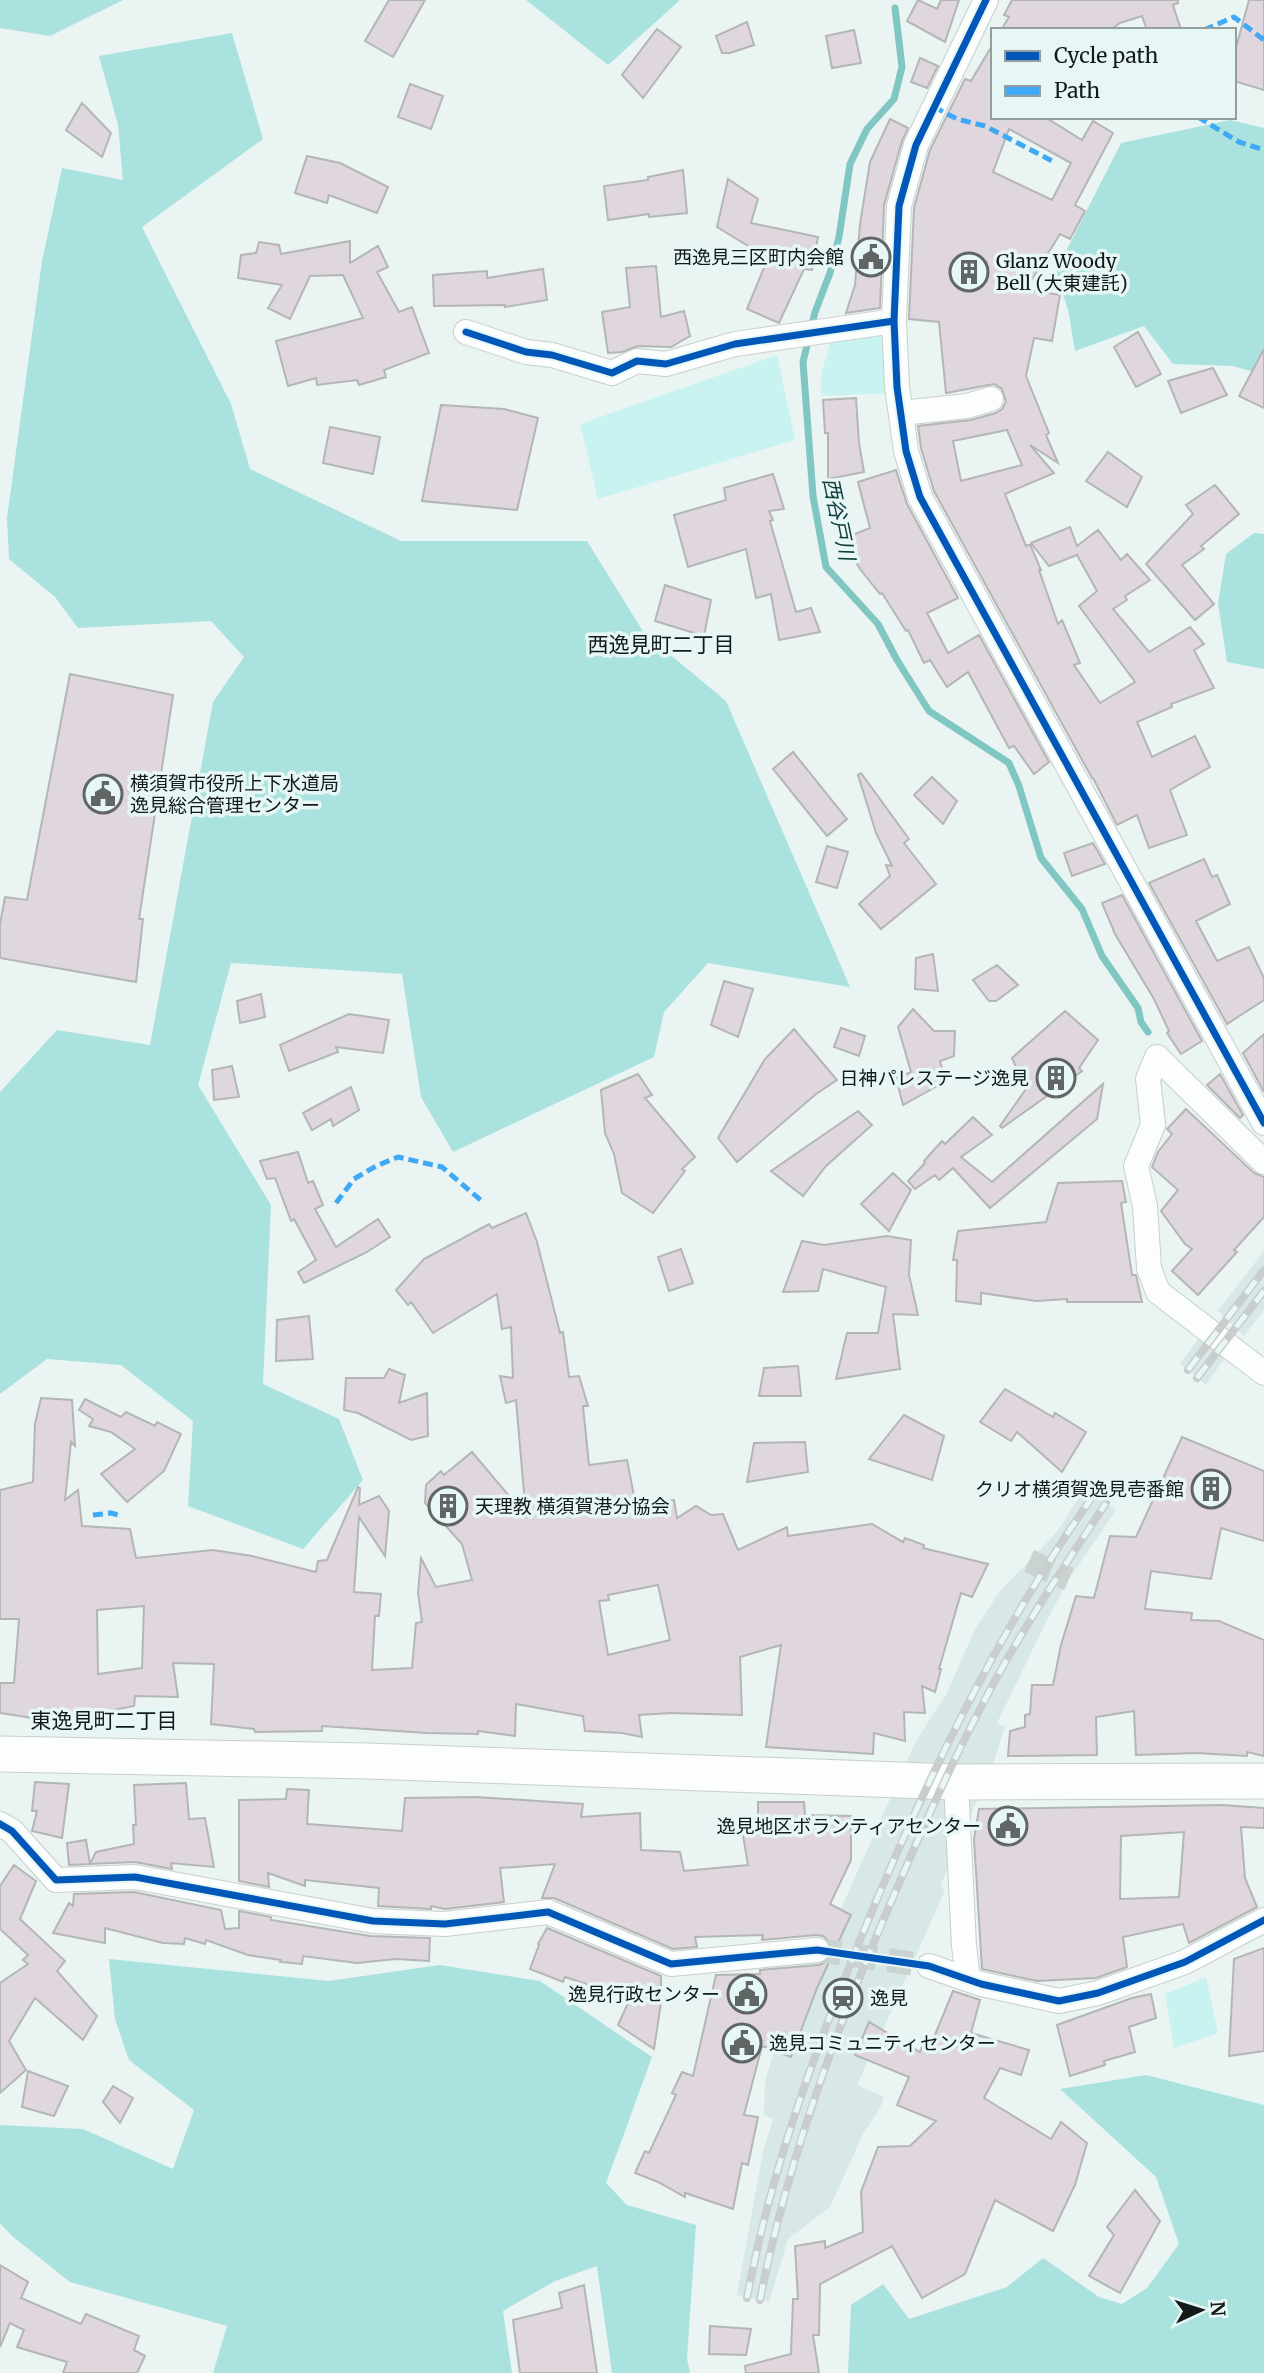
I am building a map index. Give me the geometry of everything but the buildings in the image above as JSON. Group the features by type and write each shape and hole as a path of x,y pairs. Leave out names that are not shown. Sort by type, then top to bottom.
{"street":[{"path":"986,0 916,145 899,206 894,321 906,451 920,497 1264,1123"},
{"path":"466,332 526,352 552,355 612,373 637,361 666,364 735,344 894,321"},
{"path":"901,413 968,406 991,399"},
{"path":"1264,1162 1157,1056 1148,1079 1153,1125 1136,1166 1145,1206 1149,1268 1158,1292 1264,1373"},
{"path":"0,1754 367,1761 956,1782 1264,1781"},
{"path":"956,1782 968,1978"},
{"path":"0,1824 12,1831 56,1880 135,1877 373,1922 445,1924 548,1912 671,1964 817,1951"},
{"path":"929,1966 994,1987 1059,2001 1098,1993 1185,1962 1264,1920"}],"shaded area":[{"path":"0,0 123,0 50,36 0,28"},
{"path":"526,0 680,0 608,65"},
{"path":"232,33 263,139 142,227 231,404 250,469 401,541 587,541 644,633 726,701 850,987 708,963 664,1012 654,1057 453,1152 421,1097 402,974 231,963 198,1085 271,1205 263,1384 339,1419 363,1480 303,1549 188,1506 193,1421 121,1365 47,1359 0,1394 0,1092 57,1030 150,1045 213,702 244,657 211,621 78,628 55,597 9,559 7,518 42,261 62,168 123,180 118,125 99,56"},
{"path":"1230,120 1264,128 1264,375 1233,366 1173,364 1144,326 1075,351 1068,309 1055,273 1121,143"},
{"path":"888,329 892,393 821,396 821,375 832,336"},
{"path":"777,355 795,440 598,499 580,424"},
{"path":"1254,533 1264,534 1264,669 1227,662 1218,603 1226,554"},
{"path":"1264,1251 1264,1310 1244,1336 1218,1311"},
{"path":"1200,1336 1225,1358 1206,1385 1180,1364"},
{"path":"1084,1490 1116,1510 1069,1579 997,1723 1005,1727 994,1761 940,1886 945,1890 883,2030 890,2035 877,2064 868,2061 857,2085 884,2097 880,2108 863,2134 830,2207 788,2239 769,2302 737,2295 763,2152 773,2119 764,2115 765,2082 789,2011 781,2006 797,1964 817,1962 916,1741 946,1695 975,1629 1000,1591 1057,1532"},
{"path":"109,1959 329,1981 440,1965 540,1981 652,2057 606,2183 627,2205 696,2225 687,2359 690,2373 612,2373 597,2266 555,2281 503,2311 512,2373 213,2373 227,2326 70,2282 12,2236 0,2223 0,2125 83,2129 173,2169 194,2110 129,2060 115,2019"},
{"path":"1206,1977 1218,2033 1174,2048 1165,1994"},
{"path":"1146,2075 1264,2105 1264,2373 848,2373 851,2305 883,2284 909,2319 1007,2287 1043,2258 1099,2297 1122,2304 1147,2288 1179,2244 1156,2177 1060,2089"}],"waterway":[{"name":"西谷戸川","path":"895,8 902,67 894,99 867,129 850,164 839,237 830,273 815,312 803,362 813,496 826,567 878,624 929,711 1009,763 1019,786 1041,858 1082,909 1102,956 1138,1008 1141,1022 1148,1032"}],"tunnel":[{"path":"1029,1561 1069,1579"},
{"path":"817,1950 929,1966"}],"railway":[{"path":"1188,1370 1264,1270"},
{"path":"1197,1378 1264,1291"},
{"path":"747,2298 768,2206 794,2116 884,1882 964,1711 1025,1601 1093,1496"},
{"path":"760,2300 782,2205 810,2111 861,1973 915,1846 952,1765 1008,1657 1106,1503"}],"marked path":[{"path":"1209,28 1234,17 1264,40"},
{"path":"934,107 957,119 985,126 1056,163"},
{"path":"1201,119 1239,142 1264,150"},
{"path":"336,1203 354,1179 398,1157 442,1167 483,1202"},
{"path":"93,1515 111,1513 122,1516"}],"cycle path":[{"path":"986,0 916,145 899,206 894,321 897,387 906,451 920,497 1264,1123"},
{"path":"466,332 526,352 552,355 612,373 637,361 666,364 735,344 894,321"},
{"path":"0,1824 12,1831 56,1880 135,1877 373,1921 445,1924 548,1912 671,1964 817,1950 929,1966 981,1984 1059,2001 1098,1993 1185,1962 1264,1920"}],"place":[{"name":"西逸見三区町内会館","path":"871,257"},
{"name":"Glanz Woody Bell (大東建託)","path":"969,272"},
{"name":"横須賀市役所上下水道局 逸見総合管理センター","path":"103,794"},
{"name":"日神パレステージ逸見","path":"1056,1078"},
{"name":"クリオ横須賀逸見壱番館","path":"1211,1489"},
{"name":"天理教 横須賀港分協会","path":"448,1506"},
{"name":"逸見地区ボランティアセンター","path":"1008,1826"},
{"name":"逸見行政センター","path":"747,1994"},
{"name":"逸見","path":"843,1998"},
{"name":"逸見コミュニティセンター","path":"742,2043"}],"district":[{"name":"西逸見町二丁目","path":"661,644"},
{"name":"東逸見町二丁目","path":"104,1720"}]}
